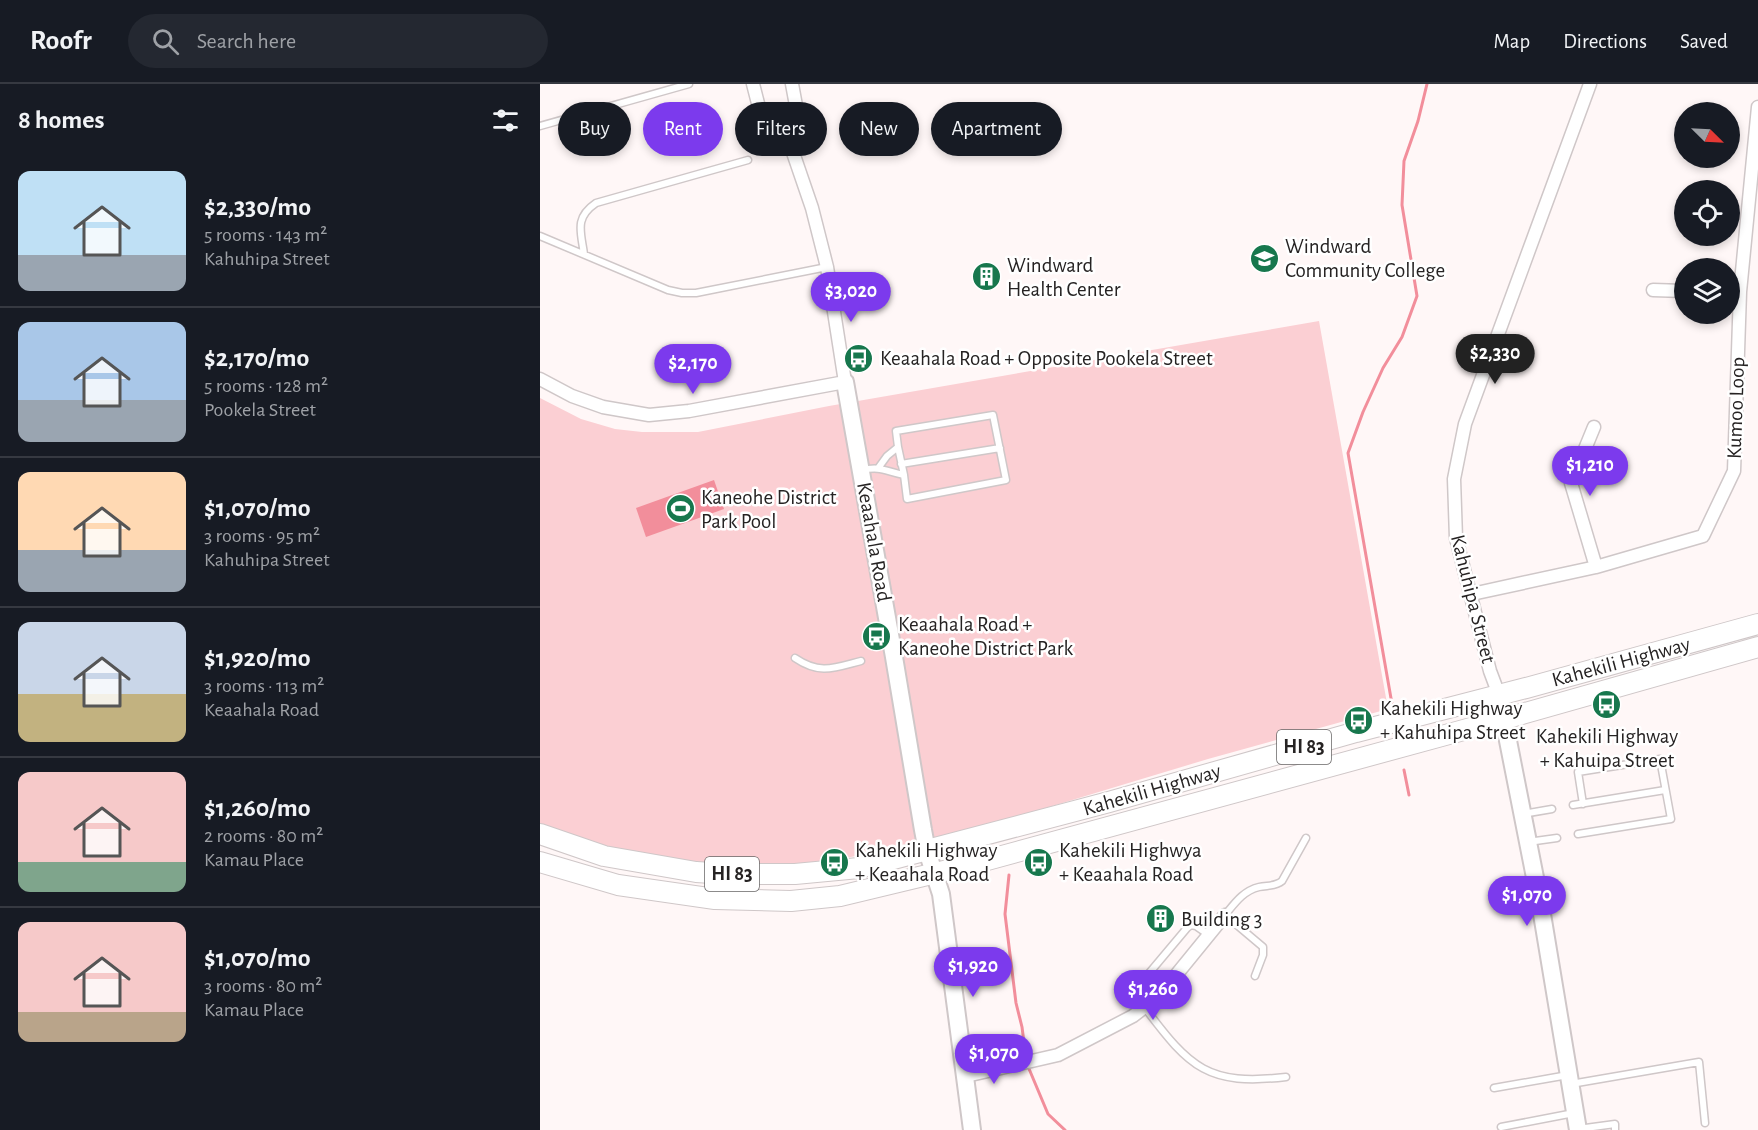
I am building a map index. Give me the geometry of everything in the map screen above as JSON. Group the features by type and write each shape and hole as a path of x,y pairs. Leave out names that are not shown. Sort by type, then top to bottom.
{"main road":[{"name":"Kahekili Highway","path":"540,834 604,856 665,867 727,874 795,874 869,866 1758,624"},
{"name":"Kahekili Highway","path":"540,862 592,878 646,890 715,899 799,901 832,897 936,874 1758,647"}],"street":[{"path":"753,84 758,102"},
{"path":"792,84 795,102"},
{"name":"Kahuhipa Street","path":"1577,1124 1541,908 1504,719 1456,538 1454,479 1465,424 1590,84"},
{"name":"Kumoo Loop","path":"1739,258 1758,107"},
{"name":"Keaahala Road","path":"794,156 812,208 827,267 927,850 941,894 972,1130"},
{"path":"1653,290 1674,291"},
{"name":"Kumoo Loop","path":"1472,594 1596,567 1703,536 1734,471 1735,324"},
{"path":"540,379 572,396 603,407 649,415 689,411 845,382"},
{"path":"1594,427 1571,483 1596,567"},
{"path":"966,1076 1035,1062 1065,1052 1147,1006 1225,915"}],"lane":[{"path":"540,126 666,87 689,84"},
{"path":"584,254 580,222 583,214 596,203 748,160"},
{"path":"540,236 668,290 682,293 696,293 827,267"},
{"path":"993,415 1006,480 907,499 898,447 896,431 993,415"},
{"path":"879,467 898,447"},
{"path":"902,464 1000,448"},
{"path":"861,470 879,467 888,472 904,475"},
{"path":"795,658 818,669 834,669 861,661"},
{"path":"1578,834 1671,819 1660,759 1578,772 1583,804"},
{"path":"1573,806 1665,790"},
{"path":"1522,814 1552,809"},
{"path":"1255,976 1263,955 1263,947 1225,915 1240,897 1249,891 1282,881 1306,838"},
{"path":"1528,842 1557,838"},
{"path":"1209,935 1196,926 1187,928 1140,984 1140,991 1147,1006 1178,1050 1209,1071 1244,1080 1286,1077"},
{"path":"1494,1088 1699,1062 1705,1124"},
{"path":"1501,1127 1615,1124 1615,1130"}],"shaded area":[{"path":"1319,321 1388,709 1208,759 950,837 816,864 735,870 642,859 540,827 540,398 581,419 615,429 642,432 698,432 829,406"},
{"name":"Kaneohe District Park Pool","path":"714,480 724,509 646,537 636,508"}],"waterway":[{"path":"1392,704 1348,453 1363,412 1383,368 1402,337 1417,296 1402,205 1404,161 1418,121 1427,84"},
{"path":"1404,770 1409,795"},
{"path":"1009,875 1005,914 1016,1003 1026,1058"},
{"path":"1027,1064 1048,1114 1065,1130"}],"place":[{"name":"Windward Community College","path":"1264,258"},
{"name":"Windward Health Center","path":"986,277"},
{"name":"Keaahala Road + Opposite Pookela Street","path":"859,358"},
{"name":"Kaneohe District Park Pool","path":"680,509"},
{"name":"Keaahala Road + Kaneohe District Park","path":"877,636"},
{"name":"Kahekili Highway + Kahuipa Street","path":"1607,705"},
{"name":"Kahekili Highway + Kahuhipa Street","path":"1359,720"},
{"name":"Kahekili Highway + Keaahala Road","path":"834,862"},
{"name":"Kahekili Highwya + Keaahala Road","path":"1038,862"},
{"name":"Building 3","path":"1160,919"}]}
